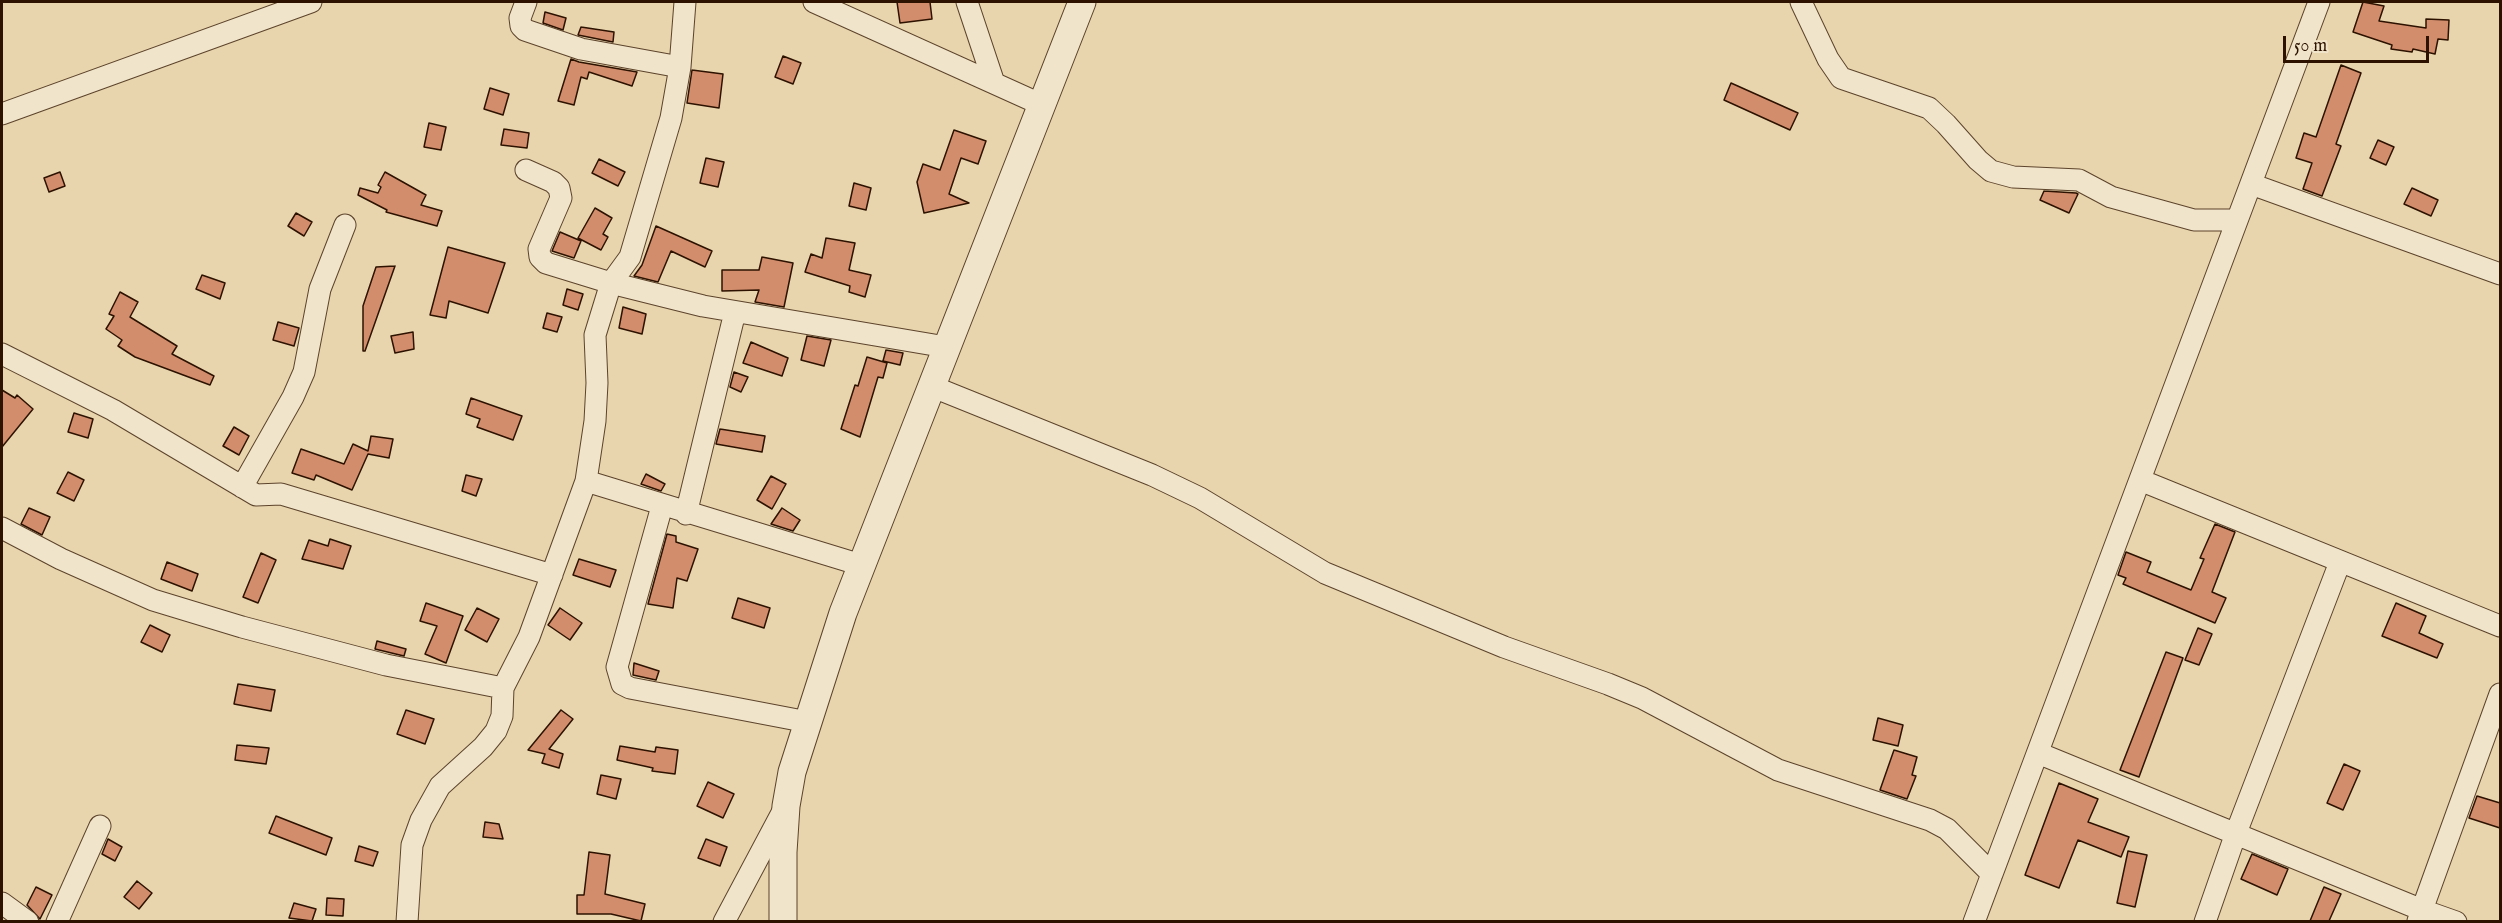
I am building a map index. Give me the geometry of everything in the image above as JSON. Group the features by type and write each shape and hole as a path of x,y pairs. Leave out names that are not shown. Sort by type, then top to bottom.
{"street":[{"path":"2,114 311,2"},
{"path":"526,2 520,18 521,26 525,30 581,49 680,67"},
{"path":"407,921 412,845 421,820 440,786 483,747 496,731 502,716 503,688 529,637 586,481 595,421 597,383 595,336 611,284 630,257 671,118 680,67 685,2"},
{"path":"814,2 1040,104"},
{"path":"967,2 994,83"},
{"path":"783,921 786,806 792,772 843,613 1040,104 1082,2"},
{"path":"1801,2 1828,59 1841,78 1929,108 1978,160 1992,171 2013,177 2079,180 2111,197 2194,220 2237,220"},
{"path":"1974,921 2319,2"},
{"path":"526,170 553,182 559,188 561,198 539,249 540,257 546,263 611,284 735,312 946,346"},
{"path":"2251,184 2500,274"},
{"path":"242,487 293,397 304,372 320,289 345,225"},
{"path":"686,514 735,312"},
{"path":"2,354 113,410 256,495 281,494 552,575"},
{"path":"931,386 1152,475 1200,498 1325,573 1504,647 1641,698 1778,770 1929,820 1947,829 1992,874"},
{"path":"2140,480 2500,626"},
{"path":"586,481 686,514 861,565"},
{"path":"662,506 617,667 622,684 630,688 808,722"},
{"path":"2,528 60,559 153,600 242,627 386,665 503,688"},
{"path":"2205,921 2236,833 2340,562"},
{"path":"2420,916 2498,708"},
{"path":"2038,753 2236,833 2420,916 2456,921"},
{"path":"724,921 786,806"},
{"path":"57,921 100,826"},
{"path":"2,903 28,921"}],"building":[{"path":"897,2 930,2 932,19 900,23"},
{"path":"2363,2 2384,6 2379,21 2426,28 2426,19 2449,20 2448,40 2438,39 2435,54 2413,49 2412,52 2391,49 2392,45 2353,32"},
{"path":"545,12 566,18 563,30 543,23"},
{"path":"581,27 614,32 613,42 578,35"},
{"path":"783,56 801,63 793,84 775,77"},
{"path":"571,59 637,72 632,86 589,72 587,79 581,77 574,105 558,101"},
{"path":"2341,65 2361,73 2336,144 2341,146 2322,196 2303,189 2312,163 2296,158 2304,133 2316,137"},
{"path":"692,70 723,74 719,108 687,103"},
{"path":"1731,83 1798,113 1790,130 1724,100"},
{"path":"490,88 509,94 503,115 484,109"},
{"path":"429,123 446,127 441,150 424,147"},
{"path":"504,129 529,133 527,148 501,145"},
{"path":"954,130 986,141 978,164 961,158 949,194 969,203 924,213 917,182 923,164 940,170"},
{"path":"2378,140 2394,147 2386,165 2370,158"},
{"path":"706,158 724,162 718,187 700,183"},
{"path":"599,159 625,172 618,186 592,173"},
{"path":"60,172 65,186 49,192 44,178"},
{"path":"385,172 426,195 421,205 442,211 437,226 386,212 387,210 358,195 360,188 378,193 381,187 378,185"},
{"path":"854,183 871,188 866,210 849,206"},
{"path":"2412,188 2438,200 2431,216 2404,204"},
{"path":"2044,191 2078,194 2069,213 2040,200"},
{"path":"595,208 612,218 603,234 608,237 601,250 578,238"},
{"path":"296,213 312,222 304,236 288,226"},
{"path":"656,226 712,251 705,267 671,251 658,282 634,276 642,265"},
{"path":"560,232 581,241 574,258 552,251"},
{"path":"826,238 855,243 849,270 871,275 865,297 849,292 850,286 805,272 811,254 822,258"},
{"path":"448,247 505,263 488,313 449,301 446,318 430,315"},
{"path":"762,257 793,263 784,307 755,302 759,290 722,291 722,270 759,270"},
{"path":"395,266 365,351 363,351 363,306 376,267"},
{"path":"202,275 225,283 220,299 196,289"},
{"path":"567,289 583,294 578,310 563,305"},
{"path":"120,292 138,302 130,317 177,346 172,354 214,376 210,385 135,357 118,346 122,340 106,329 114,316 109,314"},
{"path":"623,307 646,314 642,334 619,328"},
{"path":"547,313 562,317 557,332 543,328"},
{"path":"278,322 299,328 294,346 273,340"},
{"path":"413,332 414,349 395,353 391,336"},
{"path":"807,336 831,340 824,366 801,360"},
{"path":"751,342 788,358 782,376 743,363"},
{"path":"886,350 903,353 900,365 883,361"},
{"path":"867,357 887,363 883,378 878,377 860,437 841,429"},
{"path":"734,372 748,377 741,392 730,387"},
{"path":"2,390 15,398 17,395 33,409 2,447"},
{"path":"471,398 522,416 513,440 477,427 480,419 466,414"},
{"path":"74,413 93,419 88,438 68,432"},
{"path":"234,427 249,436 239,455 223,446"},
{"path":"720,429 765,436 762,452 716,444"},
{"path":"371,436 393,439 389,458 368,454 352,490 316,475 314,480 292,473 301,449 344,464 353,444 368,451"},
{"path":"68,472 84,480 74,501 57,493"},
{"path":"646,474 665,484 661,491 641,484"},
{"path":"466,475 482,479 476,496 462,491"},
{"path":"771,476 786,484 772,509 757,500"},
{"path":"29,508 50,517 42,535 21,524"},
{"path":"782,508 800,520 793,531 771,524"},
{"path":"2215,524 2235,532 2212,592 2226,598 2215,623 2123,584 2126,578 2118,575 2126,552 2151,562 2147,572 2191,590 2204,559 2200,558"},
{"path":"667,534 676,536 676,542 698,549 687,581 677,578 673,608 648,604"},
{"path":"330,539 351,546 343,569 302,559 309,540 328,546"},
{"path":"261,553 276,560 258,603 243,597"},
{"path":"579,559 616,570 610,587 573,575"},
{"path":"167,562 198,574 192,591 161,579"},
{"path":"738,598 770,608 764,628 732,618"},
{"path":"426,603 463,616 446,663 425,654 437,626 420,621"},
{"path":"2396,603 2426,616 2419,633 2443,644 2437,658 2382,636"},
{"path":"477,608 499,619 487,642 465,630"},
{"path":"560,608 582,623 570,640 548,625"},
{"path":"150,625 170,635 162,652 141,642"},
{"path":"2198,628 2212,634 2199,665 2185,660"},
{"path":"377,641 406,649 404,656 375,649"},
{"path":"2166,652 2183,658 2139,777 2120,770"},
{"path":"634,663 659,671 656,680 633,675"},
{"path":"238,684 275,690 271,711 234,704"},
{"path":"406,710 434,719 425,744 397,734"},
{"path":"561,710 573,719 549,749 563,754 559,768 542,763 545,754 528,750"},
{"path":"1878,718 1903,725 1898,746 1873,740"},
{"path":"237,745 269,748 266,764 235,760"},
{"path":"620,746 655,752 656,747 678,750 675,774 652,771 653,768 617,760"},
{"path":"1894,750 1917,757 1912,775 1916,776 1907,799 1880,790"},
{"path":"2344,764 2360,771 2343,810 2327,803"},
{"path":"601,775 621,779 616,799 597,794"},
{"path":"708,782 734,794 723,818 697,806"},
{"path":"2059,783 2098,799 2088,822 2129,837 2121,857 2078,840 2059,888 2025,875"},
{"path":"2477,796 2500,803 2500,828 2469,818"},
{"path":"276,816 332,838 326,855 269,833"},
{"path":"485,822 499,824 503,839 483,837"},
{"path":"108,839 122,847 115,861 102,854"},
{"path":"706,839 727,847 720,866 698,858"},
{"path":"359,846 378,852 373,866 355,861"},
{"path":"2128,851 2147,855 2135,907 2117,903"},
{"path":"589,852 610,855 605,894 645,904 641,921 611,914 577,914 577,895 584,895"},
{"path":"2252,854 2288,869 2277,895 2241,879"},
{"path":"137,881 152,893 139,909 124,897"},
{"path":"36,887 52,895 40,919 27,905"},
{"path":"2324,887 2341,894 2329,921 2310,921"},
{"path":"327,898 344,899 343,916 326,915"},
{"path":"294,903 316,909 312,921 289,918"}]}
